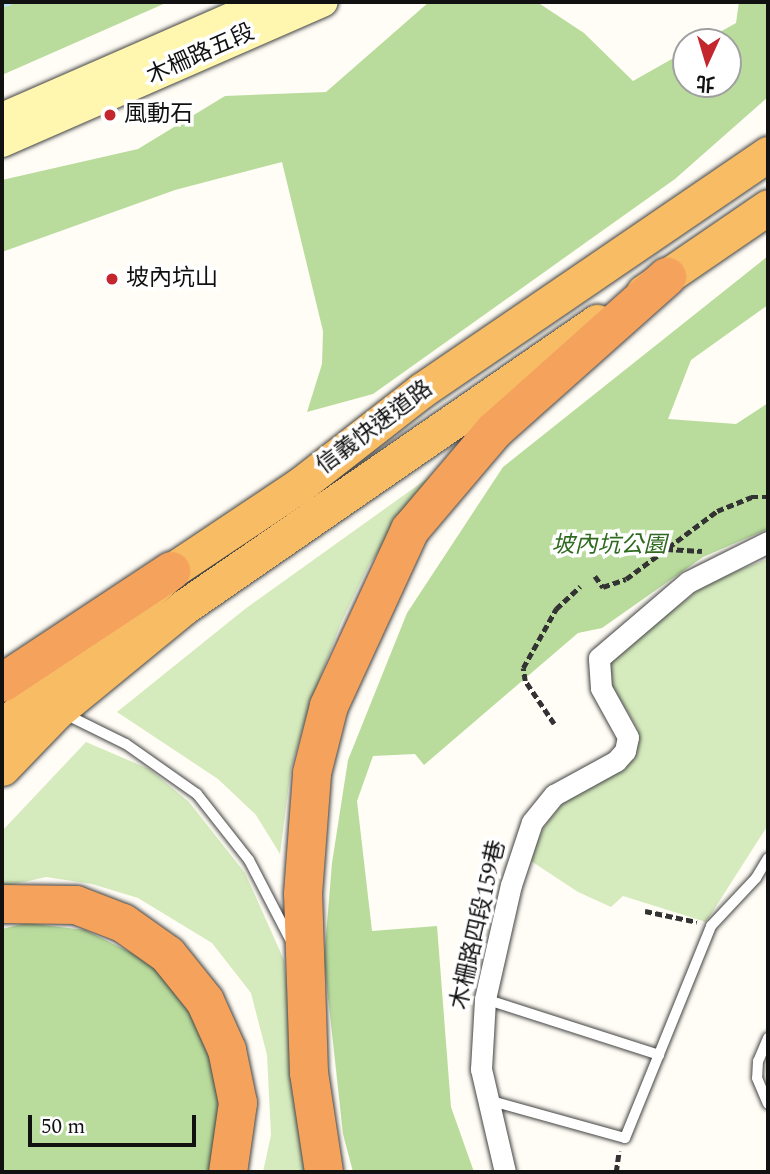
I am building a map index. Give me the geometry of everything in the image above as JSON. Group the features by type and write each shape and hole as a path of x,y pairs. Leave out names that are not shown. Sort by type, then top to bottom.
{"highway":[{"name":"信義快速道路","path":"2,728 171,571 300,485 422,390 768,154"},
{"name":"信義快速道路","path":"2,768 57,711 184,607 768,207"},
{"path":"324,1172 309,1073 303,894 313,773 329,706 410,530 495,431 667,277"},
{"path":"2,683 171,571"},
{"path":"2,904 76,905 123,923 168,955 205,1001 227,1050 238,1103 228,1172"}],"main road":[{"name":"木柵路五段","path":"2,118 267,2"},
{"name":"木柵路五段","path":"2,142 323,2"}],"street":[{"name":"木柵路四段159巷","path":"505,1172 484,1099 481,1069 485,999 511,885 532,822 554,795 616,761 625,751 628,737 601,688 598,658 688,582 768,542"}],"lane":[{"path":"57,711 126,744 197,794 250,860 288,933 304,978"},
{"path":"484,1099 625,1138 711,926 756,878 768,858"},
{"path":"485,999 659,1055"},
{"path":"768,1038 758,1061 757,1078 768,1104"}],"path":[{"path":"595,576 603,587 625,579 724,508 751,497 768,496"},
{"path":"666,549 706,551"},
{"path":"554,724 525,681 523,668 556,609 580,587"},
{"path":"645,911 711,926"}],"green space":[{"path":"2,2 168,2 2,75"},
{"path":"429,2 537,2 584,33 633,81 672,59 672,98 742,98 742,28 727,28 736,23 739,2 768,2 768,97 675,179 373,394 307,412 322,364 323,331 282,162 175,190 2,252 2,180 138,149 225,96 326,92"},
{"name":"坡內坑公園","path":"768,256 768,305 691,360 668,419 736,424 768,403 768,529 703,557 602,628 578,633 424,765 415,754 373,756 357,801 372,931 437,926 451,1107 474,1172 353,1172 343,1134 324,960 332,863 348,760 407,613 503,467"},
{"path":"432,475 369,565 341,623 311,701 291,768 280,854 256,815 218,779 117,712 245,609"},
{"path":"768,559 768,825 706,922 623,896 611,907 578,892 528,859 546,824 567,798 625,768 636,752 638,729 606,676 614,656 710,581"},
{"path":"86,742 149,769 189,802 245,873 284,960 308,1172 263,1172 271,1135 267,1055 251,993 212,943 138,898 92,884 46,877 2,887 2,831"},
{"path":"26,923 85,930 142,958 179,987 201,1020 224,1118 211,1172 2,1172 2,929"}],"waterway":[{"path":"2,3 8,2"}],"place":[{"name":"風動石","path":"110,115"},
{"name":"坡內坑山","path":"112,279"}]}
